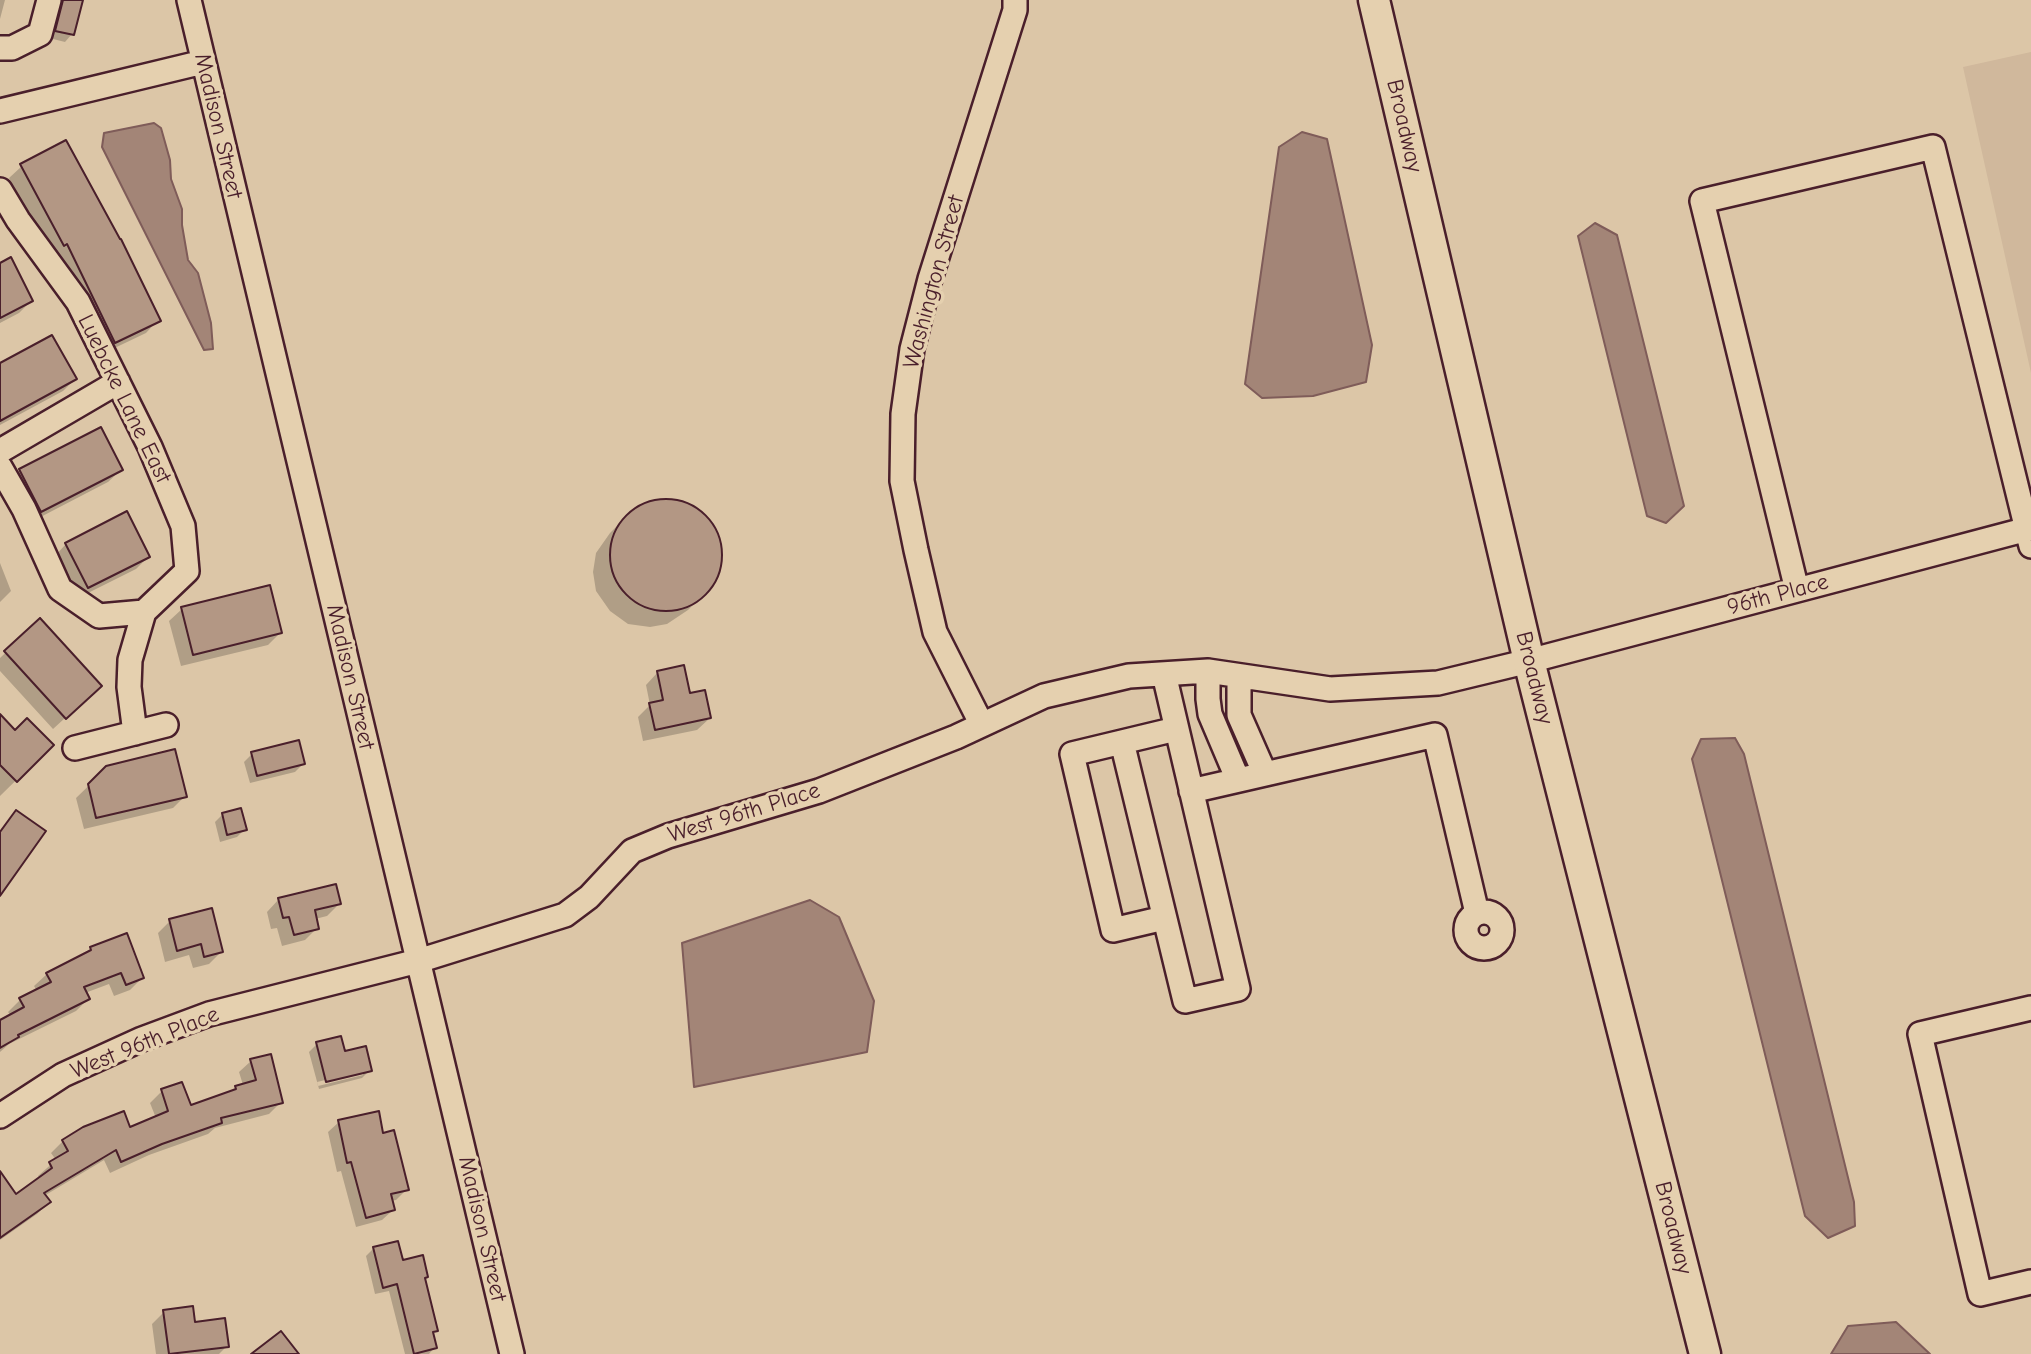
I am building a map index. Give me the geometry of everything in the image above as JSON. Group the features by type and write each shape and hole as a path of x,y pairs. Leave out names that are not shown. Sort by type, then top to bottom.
{"main road":[{"name":"Broadway","path":"1374,0 1529,661 1705,1354"}],"street":[{"path":"0,48 12,48 40,34 49,0"},
{"name":"Madison Street","path":"189,0 512,1354"},
{"name":"Washington Street","path":"982,725 935,632 902,481 903,414 912,348 930,279 992,85 1016,0"},
{"path":"0,111 203,62"},
{"path":"1797,590 1702,201 1933,147 2030,535"},
{"name":"Luebcke Lane East","path":"0,190 9,225 78,302 150,447 183,526 187,571 144,612"},
{"path":"0,451 118,383"},
{"path":"0,467 23,509 60,589 99,616 144,612 130,660 129,688 135,733"},
{"name":"96th Place","path":"1529,661 1797,590 2030,535"},
{"name":"West 96th Place","path":"0,1116 63,1075 142,1039 197,1018 418,961 565,915 589,897 632,851 667,836 819,791 982,725 1044,696 1129,676 1208,671 1330,689 1438,684 1529,661"},
{"path":"1208,671 1210,714 1238,780"},
{"path":"1122,742 1185,1001 1238,989 1164,674"},
{"path":"1239,676 1239,715 1265,774"},
{"path":"75,748 166,725"},
{"path":"1164,918 1113,930 1072,754 1177,729"},
{"path":"1191,791 1435,735 1478,913"},
{"path":"2031,1008 1920,1034 1980,1294 2031,1282"}],"shaded area":[{"path":"2031,52 2031,373 1963,67"},
{"path":"154,123 161,128 170,160 171,179 182,209 188,260 198,273 211,323 213,349 204,350 102,147 104,133"},
{"path":"1302,132 1327,139 1372,345 1366,382 1313,396 1262,398 1245,384 1279,147"},
{"path":"1595,223 1617,235 1684,506 1666,523 1647,516 1578,236"},
{"path":"1735,738 1744,754 1854,1202 1855,1226 1828,1238 1805,1216 1692,759 1701,739"},
{"path":"810,900 839,917 874,1001 867,1052 694,1087 682,943"},
{"path":"1896,1322 1930,1354 1831,1354 1848,1326"}],"building":[{"path":"63,0 83,0 74,35 55,31"},
{"path":"66,140 121,239 161,321 115,343 67,244 64,246 20,164"},
{"path":"11,257 33,301 0,318 0,263"},
{"path":"52,335 77,379 0,421 0,363"},
{"path":"101,427 123,470 41,512 19,469"},
{"path":"666,499 688,503 706,515 718,533 722,555 718,577 706,595 688,607 666,611 644,607 626,595 614,577 610,555 614,533 626,515 644,503"},
{"path":"127,511 150,557 88,588 65,543"},
{"path":"270,585 282,633 193,655 181,607"},
{"path":"40,618 102,686 66,719 4,651"},
{"path":"684,665 690,693 705,690 711,718 655,730 649,703 663,700 657,671"},
{"path":"0,714 15,730 27,718 54,745 17,782 0,765"},
{"path":"299,740 305,764 257,776 251,752"},
{"path":"175,749 187,797 96,818 88,784 106,766"},
{"path":"241,808 247,830 227,835 222,813"},
{"path":"16,810 46,831 0,896 0,832"},
{"path":"336,884 341,904 315,910 319,929 294,935 289,917 283,918 278,898"},
{"path":"212,908 223,952 204,957 201,944 177,951 169,919"},
{"path":"127,933 144,978 126,985 121,973 84,987 90,999 18,1035 19,1037 0,1048 0,1020 24,1007 19,998 51,982 46,973 91,950 90,947"},
{"path":"341,1036 345,1051 366,1046 372,1071 326,1082 316,1042"},
{"path":"271,1054 283,1103 221,1118 222,1123 121,1162 116,1150 44,1193 51,1202 0,1238 0,1171 16,1194 52,1168 49,1162 68,1151 62,1140 83,1127 124,1111 130,1127 168,1111 161,1089 182,1082 191,1105 236,1089 235,1086 256,1080 250,1059"},
{"path":"379,1111 383,1133 394,1130 409,1190 391,1194 395,1210 366,1218 351,1162 347,1163 338,1120"},
{"path":"398,1241 403,1260 423,1255 428,1277 425,1278 438,1331 433,1332 437,1348 414,1354 397,1284 383,1288 373,1247"},
{"path":"193,1306 195,1322 225,1318 229,1347 169,1354 163,1310"},
{"path":"281,1331 299,1354 251,1354"}]}
